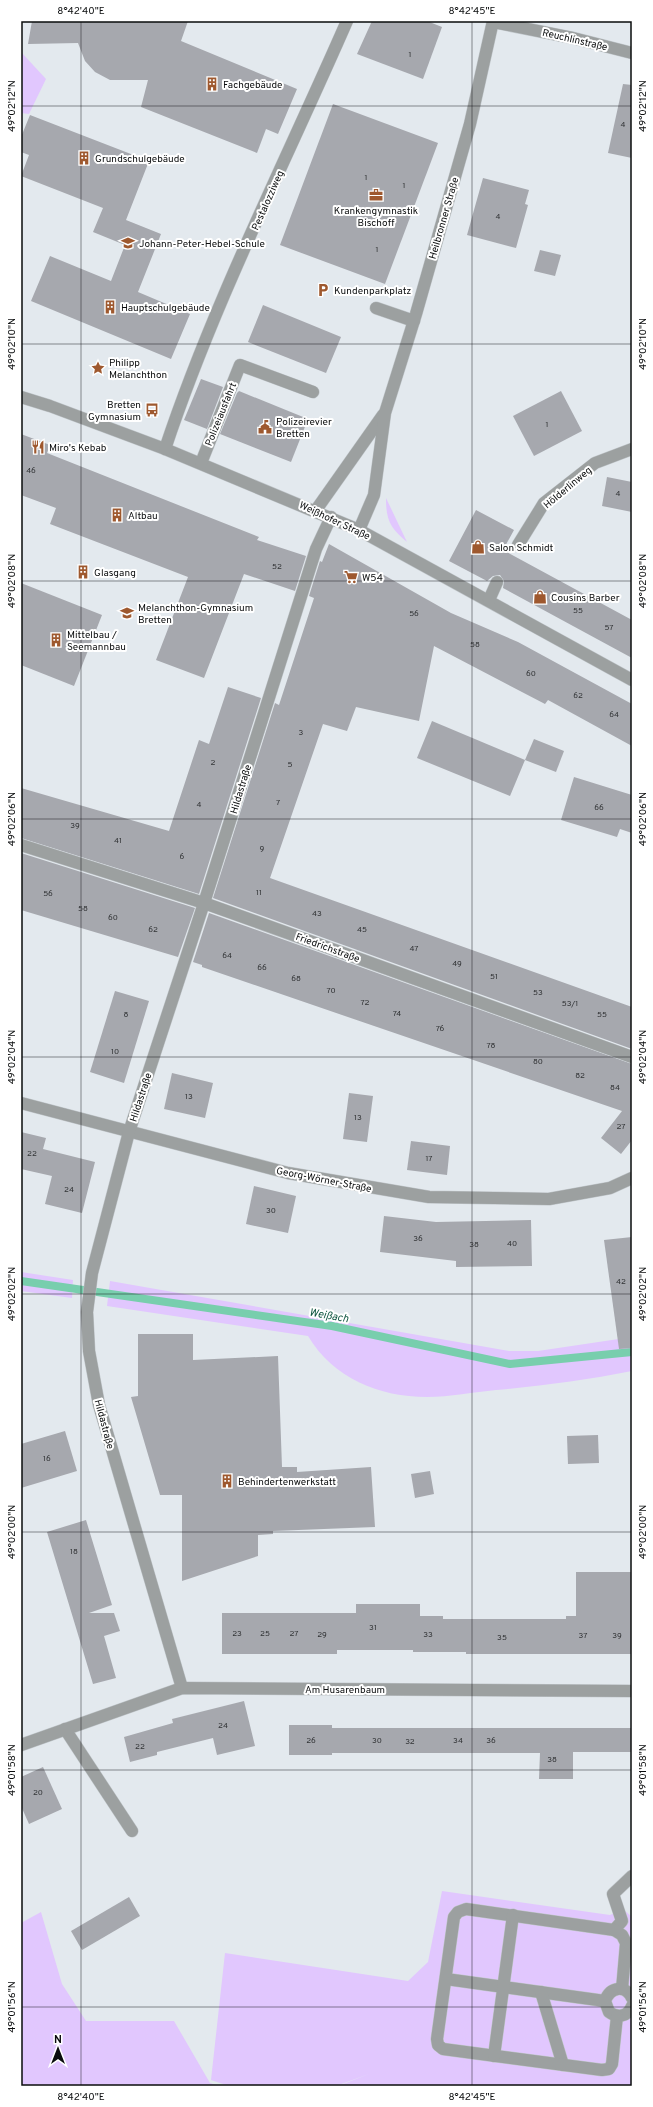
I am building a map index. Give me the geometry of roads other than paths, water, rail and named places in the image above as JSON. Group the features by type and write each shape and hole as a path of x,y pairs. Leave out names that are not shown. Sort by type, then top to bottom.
{"street":[{"name":"Pestalozziweg","path":"165,449 178,411 227,289 347,21"},
{"name":"Reuchlinstraße","path":"493,22 573,38 632,53"},
{"name":"Heilbronner Straße","path":"360,530 374,495 385,413 414,321 470,124 493,22"},
{"path":"376,308 414,321"},
{"name":"Polizeiausfahrt","path":"201,463 240,365 313,392"},
{"name":"Weißhofer Straße","path":"21,397 50,406 201,463 316,510 360,530 632,680"},
{"name":"Heilbronner Straße","path":"316,510 385,413"},
{"name":"Hölderlinweg","path":"518,545 544,503 595,463 632,449"},
{"name":"Hildastraße","path":"182,1688 99,1405 90,1351 87,1312 92,1273 129,1132 204,903 316,549 331,517"},
{"path":"489,600 497,582"},
{"name":"Friedrichstraße","path":"21,845 204,903 632,1057"},
{"name":"Georg-Wörner-Straße","path":"21,1103 288,1173 430,1197 549,1199 610,1188 632,1178"},
{"name":"Am Husarenbaum","path":"21,1745 182,1688 632,1691"},
{"path":"65,1729 132,1831"},
{"path":"614,1930 622,1921 613,1894 632,1876"},
{"path":"617,2016 612,2064 609,2069 602,2070 443,2049 438,2045 437,2039 454,1917 458,1912 466,1909 614,1930 622,1936 626,1943 622,1988"},
{"path":"494,2056 513,1915"},
{"path":"446,1979 605,2000"},
{"path":"632,1998 627,1991 622,1988 613,1989 606,1996 605,2000 609,2012 617,2016 626,2014 632,2006"},
{"path":"541,1992 563,2065"}],"waterway":[{"name":"Weißach","path":"21,1281 332,1326 510,1364 632,1352"}],"place":[{"name":"Fachgebäude","path":"212,84"},
{"name":"Grundschulgebäude","path":"84,158"},
{"name":"Krankengymnastik Bischoff","path":"376,195"},
{"name":"Johann-Peter-Hebel-Schule","path":"128,243"},
{"name":"Kundenparkplatz","path":"323,290"},
{"name":"Hauptschulgebäude","path":"110,307"},
{"name":"Philipp Melanchthon","path":"98,368"},
{"name":"Bretten Gymnasium","path":"152,410"},
{"name":"Polizeirevier Bretten","path":"265,427"},
{"name":"Miro's Kebab","path":"38,447"},
{"name":"Altbau","path":"117,515"},
{"name":"Salon Schmidt","path":"478,547"},
{"name":"Glasgang","path":"83,572"},
{"name":"W54","path":"351,577"},
{"name":"Cousins Barber","path":"540,597"},
{"name":"Melanchthon-Gymnasium Bretten","path":"127,613"},
{"name":"Mittelbau / Seemannbau","path":"56,640"},
{"name":"Behindertenwerkstatt","path":"227,1481"}]}
